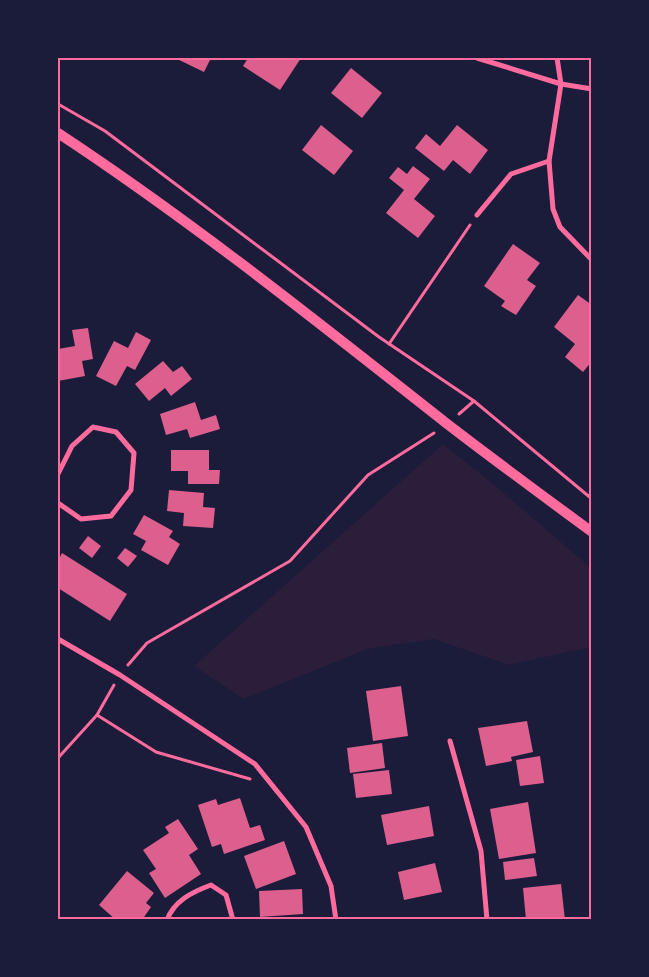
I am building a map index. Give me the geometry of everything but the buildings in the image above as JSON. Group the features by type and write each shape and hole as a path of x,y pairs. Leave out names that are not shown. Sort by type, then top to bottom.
{"main road":[{"path":"58,133 129,180 262,278 448,424 592,532"}],"street":[{"path":"477,58 562,84 592,89"},
{"path":"557,58 562,84 549,161 553,209 560,227 592,260"},
{"path":"477,215 511,174 549,161"},
{"path":"58,474 72,446 94,427 116,432 134,453 131,490 111,516 81,519 58,503"},
{"path":"58,639 120,675 255,764 306,827 331,886 336,920"},
{"path":"450,741 480,851 487,920"},
{"path":"166,920 170,911 191,892 210,885 226,895 233,920"}],"path":[{"path":"58,104 105,131 389,344 474,401 592,499"},
{"path":"389,344 477,215"},
{"path":"58,758 97,715 120,675 147,643 290,561 368,475 448,424 474,401"},
{"path":"97,715 156,752 252,780"}],"shaded area":[{"path":"443,444 492,483 591,568 591,647 509,665 434,639 367,649 244,699 194,666"}]}
